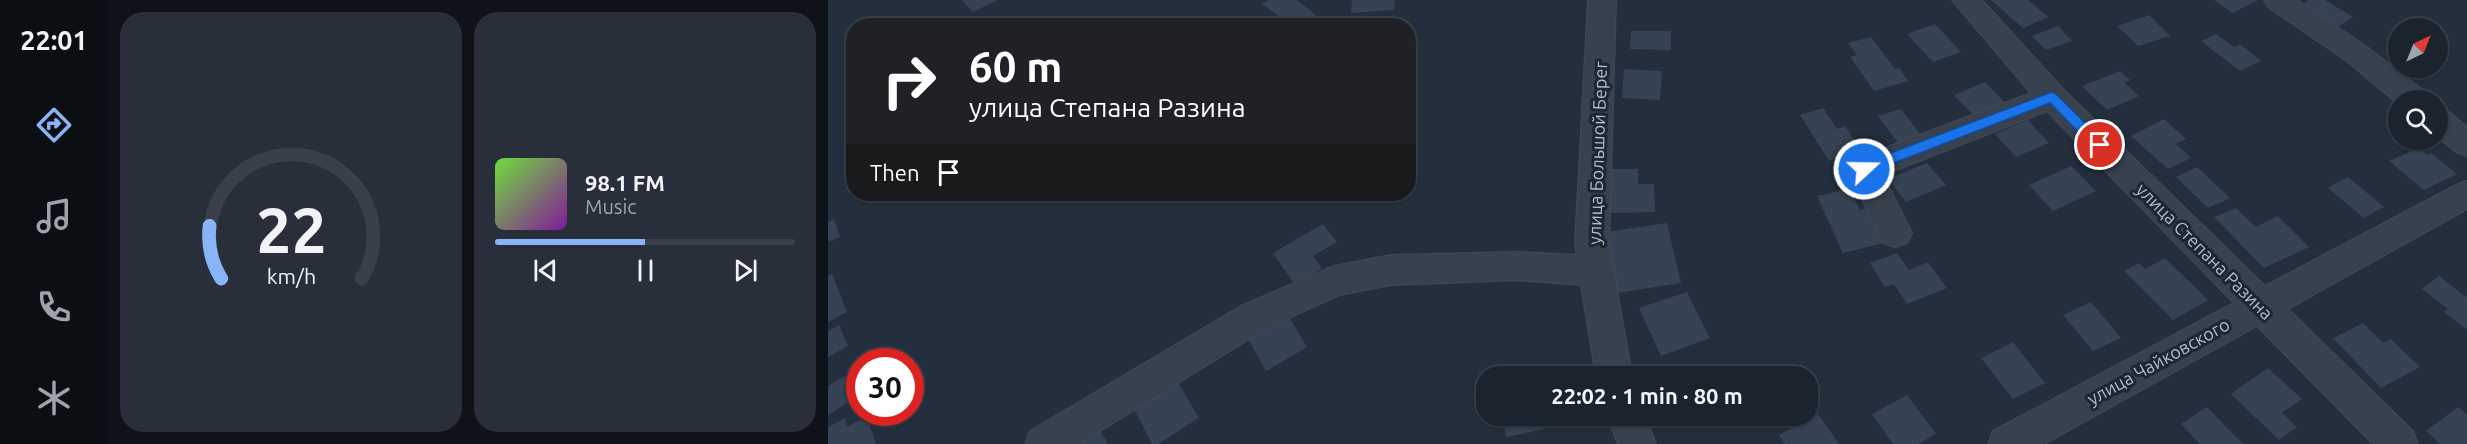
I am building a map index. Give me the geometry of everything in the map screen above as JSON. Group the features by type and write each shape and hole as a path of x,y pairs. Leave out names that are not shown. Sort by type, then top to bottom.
{"street":[{"name":"улица Большой Берег","path":"1602,0 1592,244 1612,366"},
{"name":"улица Степана Разина","path":"1966,0 2052,97 2399,444"},
{"path":"2278,0 2357,54 2402,90"},
{"path":"1895,233 1864,169 2052,97"},
{"path":"2448,128 2467,144"},
{"name":"улица Чайковского","path":"2017,442 2259,306 2467,194"},
{"path":"1044,444 1254,317 1334,281 1391,270 1518,266 1596,271"},
{"path":"1630,426 1637,444"}],"building":[{"path":"962,0 998,0 973,12"},
{"path":"1269,0 1297,0 1316,15 1311,18 1278,18 1280,17 1262,4"},
{"path":"1352,0 1395,0 1394,10 1351,13"},
{"path":"1991,0 2028,0 2048,17 2023,28"},
{"path":"2214,0 2257,0 2233,13"},
{"path":"2309,0 2325,0 2353,17 2333,30 2297,8"},
{"path":"2149,15 2170,36 2138,46 2117,26"},
{"path":"1935,24 1961,52 1933,62 1907,34"},
{"path":"2058,26 2072,41 2046,50 2032,36"},
{"path":"1631,31 1671,31 1671,50 1630,49"},
{"path":"2216,34 2234,47 2240,44 2261,61 2240,71 2201,41"},
{"path":"1871,37 1895,69 1899,68 1908,81 1874,91 1850,57 1857,55 1848,43"},
{"path":"1624,69 1662,71 1660,100 1622,98"},
{"path":"2120,71 2130,80 2124,82 2139,96 2107,110 2082,86"},
{"path":"1985,82 2009,107 1978,120 1954,95"},
{"path":"1823,108 1837,129 1845,126 1861,151 1829,161 1800,115"},
{"path":"1901,109 1924,139 1901,147 1878,116"},
{"path":"2164,119 2186,139 2176,144 2191,158 2168,169 2131,136"},
{"path":"2028,120 2049,143 2016,157 1995,134"},
{"path":"2414,150 2421,150 2427,155 2431,153 2457,174 2424,190 2389,161"},
{"path":"1927,163 1946,185 1906,202 1888,179"},
{"path":"2071,166 2096,191 2053,211 2029,185"},
{"path":"2197,167 2230,198 2208,208 2176,177"},
{"path":"1609,169 1638,169 1638,184 1654,184 1655,212 1609,213"},
{"path":"2348,177 2384,207 2364,218 2328,188"},
{"path":"1849,189 1860,210 1867,208 1884,243 1843,253 1817,196"},
{"path":"2236,208 2256,227 2278,216 2309,247 2264,268 2214,217"},
{"path":"834,219 840,237 828,242 828,222"},
{"path":"1667,223 1681,283 1617,293 1606,232"},
{"path":"1323,224 1337,242 1313,256 1322,268 1295,285 1273,253"},
{"path":"1897,253 1909,270 1928,262 1947,288 1907,304 1894,284 1885,287 1870,263"},
{"path":"2165,258 2208,300 2173,320 2124,271 2139,263 2145,269"},
{"path":"832,274 847,312 828,322 828,276"},
{"path":"2439,276 2467,298 2467,330 2444,312 2448,309 2422,289"},
{"path":"1687,292 1710,338 1661,356 1639,308"},
{"path":"2091,302 2121,338 2093,351 2063,315"},
{"path":"1289,317 1307,347 1266,371 1248,339"},
{"path":"2363,323 2383,343 2391,339 2420,367 2381,388 2333,338"},
{"path":"839,325 848,346 828,357 828,331"},
{"path":"2013,342 2045,383 2013,399 1981,358"},
{"path":"2268,368 2302,399 2282,413 2297,427 2279,440 2231,394"},
{"path":"845,376 846,404 828,415 828,386"},
{"path":"1176,379 1199,418 1158,444 1152,444 1132,405"},
{"path":"1907,395 1936,434 1918,444 1893,444 1872,414"},
{"path":"2207,407 2243,444 2200,444 2181,424"},
{"path":"2458,407 2467,415 2467,444 2440,444 2426,431"},
{"path":"1818,414 1839,444 1785,444 1779,435 1796,426 1818,426"},
{"path":"845,418 847,427 870,426 876,444 828,444 828,427"},
{"path":"1096,424 1108,444 1064,444"},
{"path":"1504,426 1545,426 1545,429 1506,437"}],"route":[{"path":"1864,169 2052,97 2100,145"}]}
